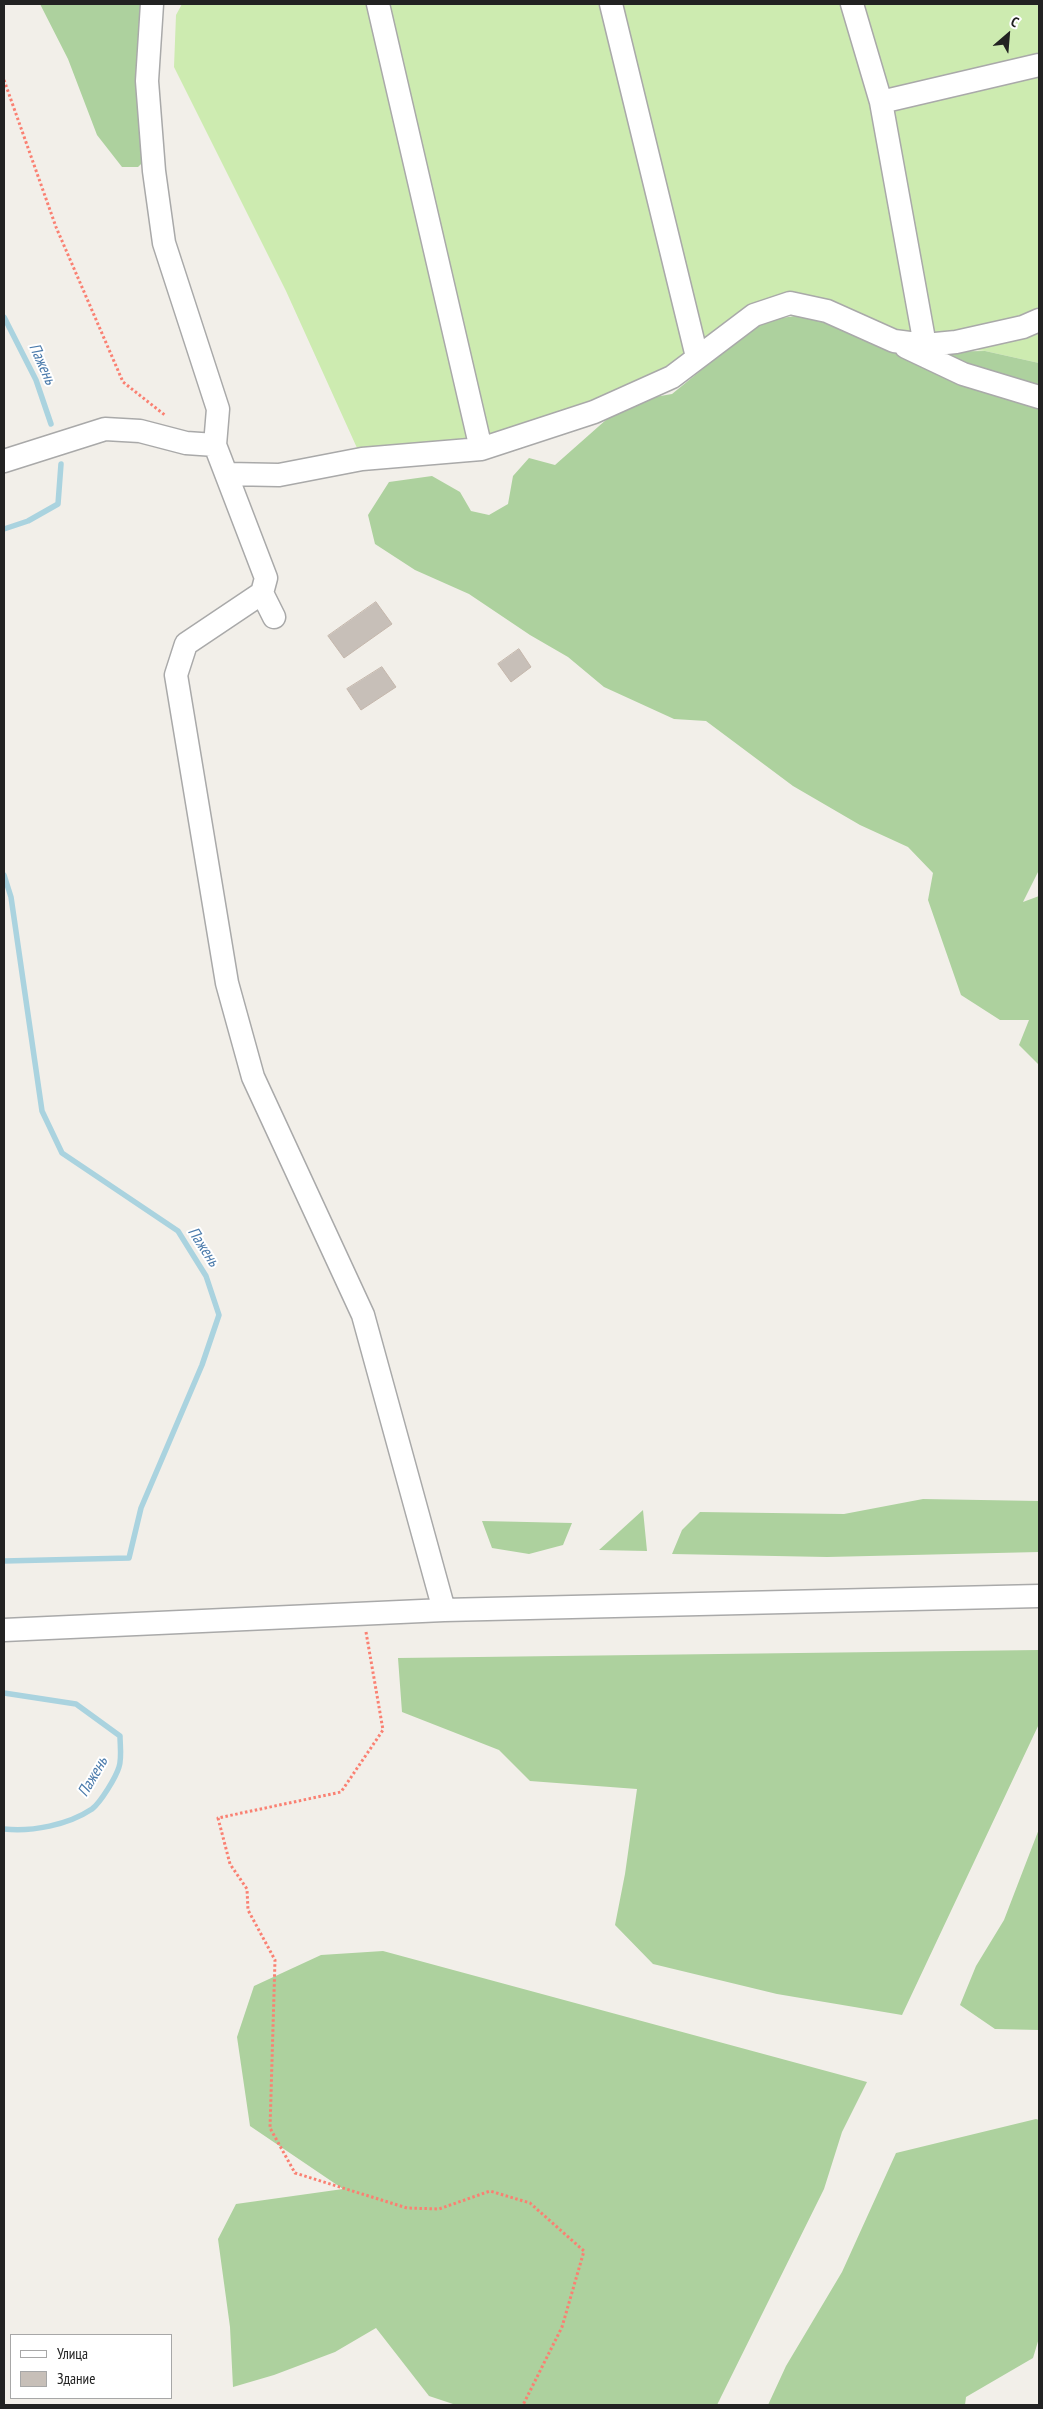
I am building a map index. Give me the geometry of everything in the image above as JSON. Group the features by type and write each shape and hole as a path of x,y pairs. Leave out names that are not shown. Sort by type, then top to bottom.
{"street":[{"path":"152,4 146,81 154,171 164,243 218,409 215,445 266,578 262,593 186,644 176,675 227,983 253,1076 364,1315 444,1610"},
{"path":"378,4 481,449"},
{"path":"611,4 697,357"},
{"path":"852,4 880,102 925,345"},
{"path":"880,102 1039,65"},
{"path":"227,474 279,475 362,459 481,449 594,412 672,377 754,315 790,303 828,311 963,374 1039,397"},
{"path":"894,341 925,345 956,342 1023,327 1039,320"},
{"path":"4,461 104,429 140,431 186,443 215,445"},
{"path":"262,593 274,617"},
{"path":"10,1630 444,1610 1039,1596"}],"path":[{"path":"4,80 56,226 123,382 171,420"},
{"path":"363,1614 383,1730 341,1792 218,1818 230,1864 247,1889 248,1910 275,1960 270,2128 294,2173 407,2208 439,2209 490,2190 530,2203 584,2251 562,2327 523,2405"}],"green space":[{"path":"40,4 152,4 152,153 138,167 122,167 97,135 68,59"},
{"path":"182,4 1039,4 1039,363 985,351 925,345 790,303 672,377 481,449 362,459 286,291 174,67 176,15"},
{"path":"802,315 923,352 985,351 1039,363 1039,870 1023,902 1039,896 1039,1065 1019,1045 1029,1020 1000,1020 961,995 928,900 933,873 908,847 860,825 793,786 706,721 674,719 604,687 568,657 530,635 469,594 415,570 375,544 368,515 389,482 432,476 460,492 471,511 489,515 508,504 513,476 529,458 555,465 607,419 643,399 672,394 761,321"},
{"path":"923,1499 1039,1501 1039,1552 827,1557 672,1554 682,1530 700,1512 844,1514"},
{"path":"643,1510 647,1551 599,1550"},
{"path":"482,1521 572,1523 563,1545 529,1554 492,1548"},
{"path":"1039,1650 1039,1724 902,2015 777,1994 653,1964 615,1925 625,1874 637,1789 530,1781 499,1750 402,1712 398,1658"},
{"path":"1039,1829 1039,2030 995,2029 960,2005 976,1966 1004,1920"},
{"path":"383,1951 867,2082 842,2132 824,2189 717,2405 456,2405 429,2396 376,2328 335,2352 274,2375 233,2387 230,2327 218,2239 236,2204 343,2189 250,2126 237,2037 254,1986 321,1955"},
{"path":"1036,2119 1039,2120 1039,2338 1033,2358 966,2397 965,2405 768,2405 786,2366 842,2272 896,2153"}],"building":[{"path":"376,602 392,624 344,658 328,636"},
{"path":"519,649 531,667 511,682 498,664"},
{"path":"382,667 396,687 361,710 347,689"}],"waterway":[{"name":"Пажень","path":"4,317 36,380 51,424"},
{"name":"Пажень","path":"4,529 28,521 58,504 61,464"},
{"name":"Пажень","path":"4,875 11,897 42,1111 62,1153 178,1231 206,1276 219,1315 202,1365 141,1508 129,1558 4,1561"},
{"name":"Пажень","path":"4,1693 76,1704 120,1736 121,1756 115,1777 104,1795 92,1809 82,1815 50,1826 15,1830 4,1829"}]}
